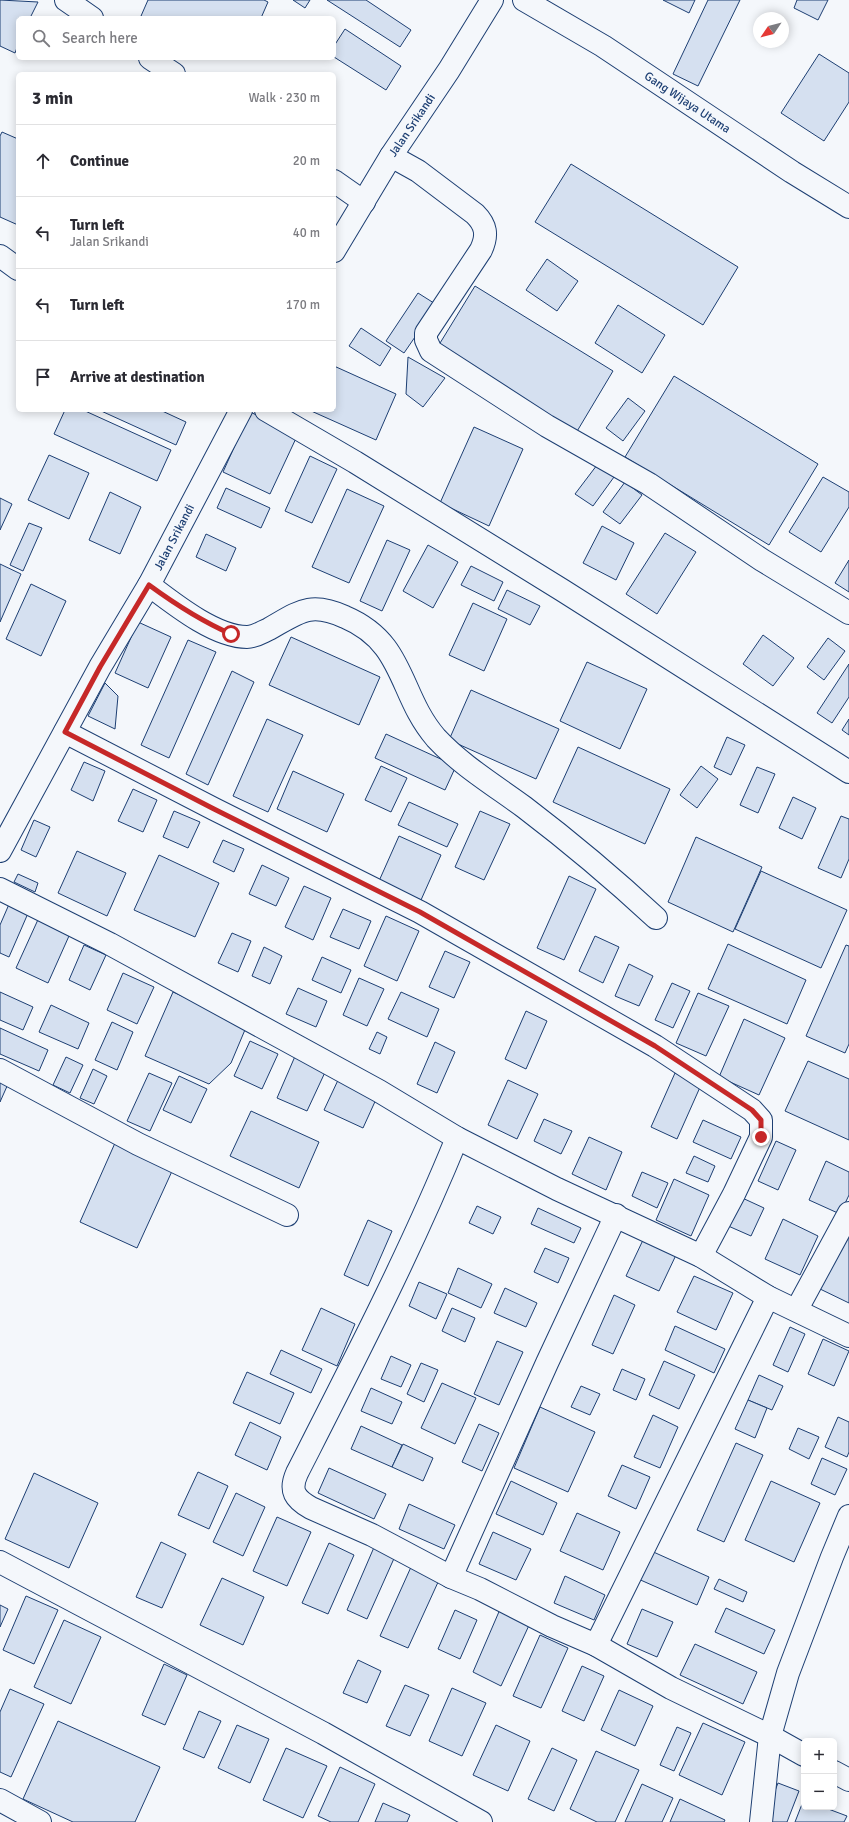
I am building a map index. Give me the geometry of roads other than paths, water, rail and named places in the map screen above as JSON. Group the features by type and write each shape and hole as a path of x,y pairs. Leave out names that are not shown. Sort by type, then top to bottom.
{"street":[{"path":"66,0 89,16"},
{"name":"Jalan Srikandi","path":"336,248 391,156 492,0"},
{"name":"Gang Wijaya Utama","path":"524,0 603,46 792,172 849,207"},
{"path":"153,60 171,72"},
{"path":"391,156 418,171 474,214 481,221 486,230 486,240 481,250 426,333 427,345 431,351 489,390 547,426 649,484 762,560 849,613"},
{"path":"336,182 364,202"},
{"path":"0,256 16,267"},
{"name":"Jalan Srikandi","path":"0,851 100,667 149,585 240,412"},
{"path":"269,412 354,462 575,598 849,772"},
{"path":"149,585 176,605 210,625 231,634 248,637 259,634 291,615 319,608 346,617 369,630 386,646 397,664 414,707 427,727 448,751 525,808 600,868 656,918"},
{"path":"65,732 214,809 420,912 655,1046 752,1110 761,1120 761,1137 734,1194 701,1256"},
{"path":"0,889 110,944 338,1068 457,1138 557,1189 616,1215 701,1256 768,1297 797,1309 849,1336"},
{"path":"0,1070 138,1144 287,1215"},
{"path":"457,1138 432,1200 388,1294 293,1482 294,1494 302,1503 310,1508 372,1535 451,1576 480,1588 552,1626 596,1645 670,1688 770,1736 801,1753"},
{"path":"797,1309 849,1213"},
{"path":"451,1576 616,1215"},
{"path":"596,1645 768,1297"},
{"path":"760,1822 770,1736 788,1673 849,1516"},
{"path":"0,1562 323,1733 481,1822"},
{"path":"837,1774 849,1780"},
{"path":"0,1800 40,1822"}]}
